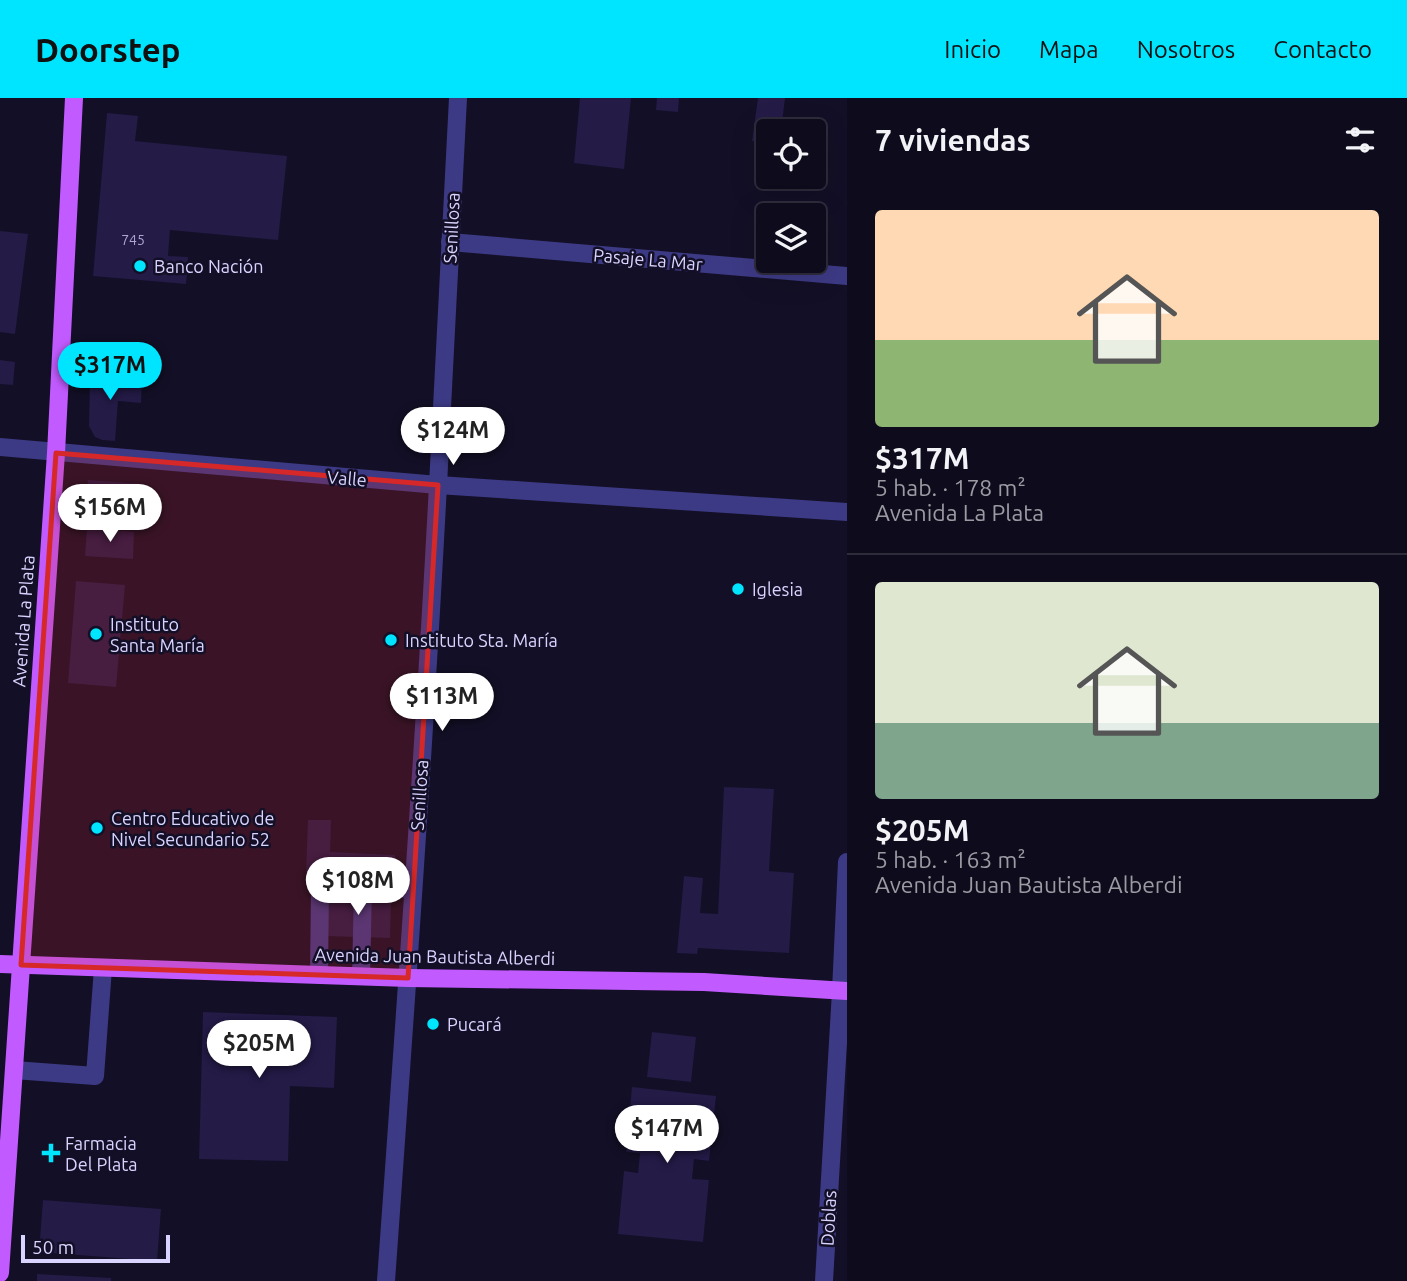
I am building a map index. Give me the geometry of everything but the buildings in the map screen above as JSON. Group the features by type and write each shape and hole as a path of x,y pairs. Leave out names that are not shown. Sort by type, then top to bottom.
{"main road":[{"name":"Avenida La Plata","path":"0,1273 2,1212 56,453 74,98"},
{"name":"Avenida Juan Bautista Alberdi","path":"0,964 408,978 704,982 844,991"}],"street":[{"name":"Senillosa","path":"386,1281 408,978 458,98"},
{"name":"Pasaje La Mar","path":"450,242 847,276"},
{"name":"Valle","path":"0,447 438,485 847,512"},
{"name":"Doblas","path":"824,1281 844,991 847,862"},
{"path":"319,975 320,888 413,890"},
{"path":"361,976 363,888"},
{"path":"14,1070 95,1076 103,968"}],"highlighted area":[{"path":"56,453 438,485 408,978 21,965"}],"place":[{"name":"Banco Nación","path":"140,266"},
{"name":"Iglesia","path":"738,589"},
{"name":"Instituto Santa María","path":"96,634"},
{"name":"Instituto Sta. María","path":"391,640"},
{"name":"Centro Educativo de Nivel Secundario 52","path":"97,828"},
{"name":"Pucará","path":"433,1024"},
{"name":"Farmacia Del Plata","path":"51,1153"}]}
